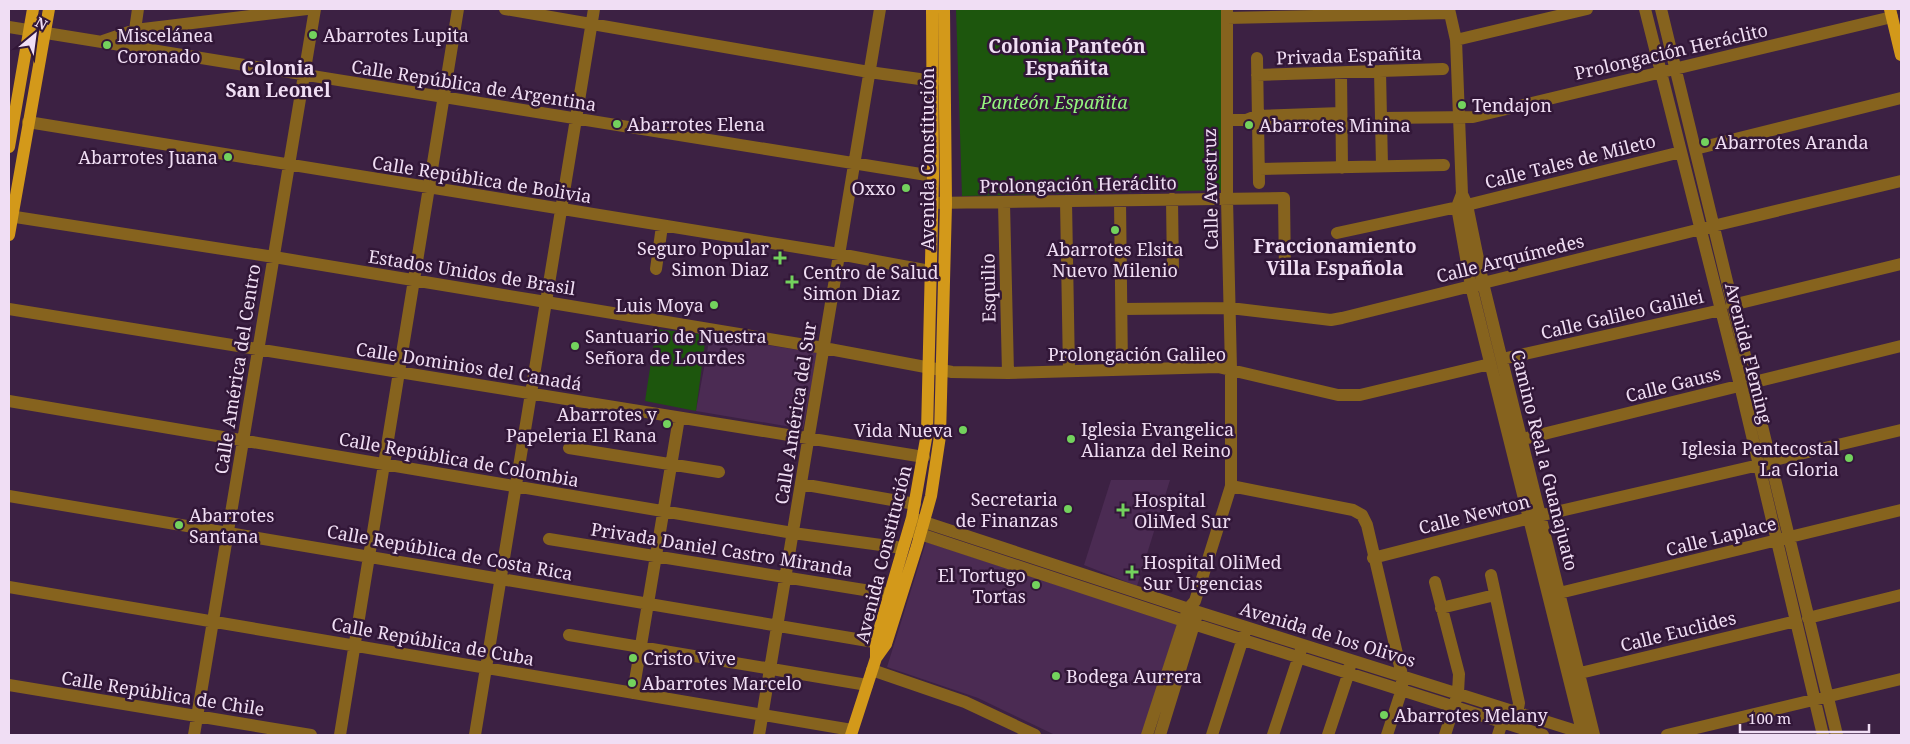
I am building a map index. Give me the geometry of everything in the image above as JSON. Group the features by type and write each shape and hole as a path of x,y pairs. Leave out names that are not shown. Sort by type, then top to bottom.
{"main road":[{"path":"9,147 11,121 33,9"},
{"path":"9,235 10,216 49,9"},
{"name":"Avenida Constitución","path":"852,733 916,526 916,504 927,432 933,176 934,81 932,9"},
{"name":"Avenida Constitución","path":"881,643 889,594 904,548 931,496 940,436 946,204 944,9"},
{"path":"1891,13 1901,55"}],"street":[{"path":"132,47 138,9"},
{"path":"100,42 135,30 307,9"},
{"name":"Calle América del Centro","path":"194,735 315,9"},
{"path":"340,735 458,9"},
{"path":"505,9 869,72 934,81"},
{"path":"475,735 594,9"},
{"name":"Calle América del Sur","path":"759,735 880,9"},
{"path":"1456,40 1587,9"},
{"name":"Avenida Fleming","path":"1646,9 1700,229 1726,307 1783,539 1802,620 1815,700 1823,735"},
{"name":"Avenida Fleming","path":"1661,9 1713,226 1726,307"},
{"path":"1227,13 1449,11"},
{"name":"Camino Real a Guanajuato","path":"1449,11 1456,40 1462,202 1477,284 1574,674 1587,735"},
{"name":"Calle Avestruz","path":"1192,614 1231,486 1231,370 1227,199 1227,13"},
{"name":"Prolongación Heráclito","path":"1381,118 1458,118 1473,116 1675,68 1891,13"},
{"name":"Calle República de Argentina","path":"9,27 933,176"},
{"name":"Privada Españita","path":"1257,58 1253,120 1259,183"},
{"name":"Privada Españita","path":"1257,75 1443,69"},
{"path":"1380,71 1382,166"},
{"path":"1341,73 1342,168"},
{"path":"1695,149 1901,98"},
{"path":"1227,120 1341,118"},
{"name":"Calle República de Bolivia","path":"28,122 839,254 930,272"},
{"name":"Calle Tales de Mileto","path":"1337,233 1462,202 1681,152"},
{"path":"1259,169 1444,165"},
{"name":"Calle Arquímedes","path":"1122,309 1230,308 1331,320 1700,229 1901,182"},
{"name":"Prolongación Heráclito","path":"932,203 1284,198 1285,271"},
{"path":"1172,199 1173,273"},
{"path":"1120,201 1122,369"},
{"name":"Esquilio","path":"1004,202 1008,373"},
{"path":"1066,202 1069,371"},
{"name":"Estados Unidos de Brasil","path":"10,216 414,280 928,367"},
{"path":"656,269 662,226"},
{"name":"Calle Galileo Galilei","path":"1496,362 1901,264"},
{"name":"Calle Dominios del Canadá","path":"9,309 924,457"},
{"name":"Calle Gauss","path":"1516,440 1901,346"},
{"name":"Prolongación Galileo","path":"928,367 952,372 1008,373 1218,367 1338,395 1360,395 1496,362"},
{"name":"Calle República de Colombia","path":"9,401 664,512 793,533 904,548"},
{"path":"633,693 679,418"},
{"name":"Calle Newton","path":"1373,558 1535,517 1901,430"},
{"path":"569,448 719,472"},
{"path":"801,484 916,504"},
{"path":"1231,486 1353,510 1362,515 1367,525 1373,558 1402,675 1402,689 1387,735"},
{"name":"Calle República de Costa Rica","path":"9,496 881,643"},
{"name":"Calle Laplace","path":"1554,595 1901,510"},
{"name":"Avenida de los Olivos","path":"916,526 1114,584 1192,614 1243,640 1350,659 1587,735"},
{"name":"Avenida de los Olivos","path":"916,526 1110,597 1247,627 1349,672 1543,735"},
{"name":"Privada Daniel Castro Miranda","path":"549,539 889,594"},
{"path":"1491,575 1520,702 1502,722 1498,735"},
{"path":"1435,582 1459,674 1458,693 1445,735"},
{"path":"1110,597 1114,584"},
{"name":"Calle República de Cuba","path":"9,587 762,715 852,733"},
{"path":"1441,608 1495,595"},
{"name":"Calle Euclides","path":"1574,674 1901,596"},
{"path":"1147,735 1192,614"},
{"path":"1160,735 1192,614"},
{"name":"Avenida Fleming","path":"1802,620 1828,697 1837,735"},
{"path":"1212,735 1247,627"},
{"path":"569,635 867,685"},
{"path":"1273,735 1301,651"},
{"path":"1328,735 1349,672 1350,659"},
{"path":"874,664 965,702 1036,735"},
{"path":"1667,735 1901,679"},
{"name":"Calle República de Chile","path":"9,685 311,735"},
{"path":"1512,710 1515,726"}],"shaded area":[{"path":"710,336 818,353 803,429 696,411"},
{"path":"1111,480 1170,480 1137,586 1084,565"},
{"path":"926,542 1177,624 1142,735 1055,735 978,698 887,667"}],"green space":[{"name":"Panteón Españita","path":"956,9 1222,9 1224,190 962,196"},
{"path":"656,329 706,335 696,411 645,401"}],"place":[{"name":"Abarrotes Lupita","path":"313,35"},
{"name":"Miscelánea Coronado","path":"107,45"},
{"name":"Tendajon","path":"1462,105"},
{"name":"Abarrotes Elena","path":"617,124"},
{"name":"Abarrotes Minina","path":"1249,125"},
{"name":"Abarrotes Aranda","path":"1705,142"},
{"name":"Abarrotes Juana","path":"228,157"},
{"name":"Oxxo","path":"906,188"},
{"name":"Abarrotes Elsita Nuevo Milenio","path":"1115,230"},
{"name":"Seguro Popular Simon Diaz","path":"780,258"},
{"name":"Centro de Salud Simon Diaz","path":"792,282"},
{"name":"Luis Moya","path":"714,305"},
{"name":"Santuario de Nuestra Señora de Lourdes","path":"575,346"},
{"name":"Abarrotes y Papeleria El Rana","path":"667,424"},
{"name":"Vida Nueva","path":"963,430"},
{"name":"Iglesia Evangelica Alianza del Reino","path":"1071,439"},
{"name":"Iglesia Pentecostal La Gloria","path":"1849,458"},
{"name":"Secretaria de Finanzas","path":"1068,509"},
{"name":"Hospital OliMed Sur","path":"1123,510"},
{"name":"Abarrotes Santana","path":"179,525"},
{"name":"Hospital OliMed Sur Urgencias","path":"1132,572"},
{"name":"El Tortugo Tortas","path":"1036,585"},
{"name":"Cristo Vive","path":"633,658"},
{"name":"Bodega Aurrera","path":"1056,676"},
{"name":"Abarrotes Marcelo","path":"632,683"},
{"name":"Abarrotes Melany","path":"1384,715"}],"district":[{"name":"Colonia Panteón Españita","path":"1067,57"},
{"name":"Colonia San Leonel","path":"278,79"},
{"name":"Fraccionamiento Villa Española","path":"1335,257"}]}
